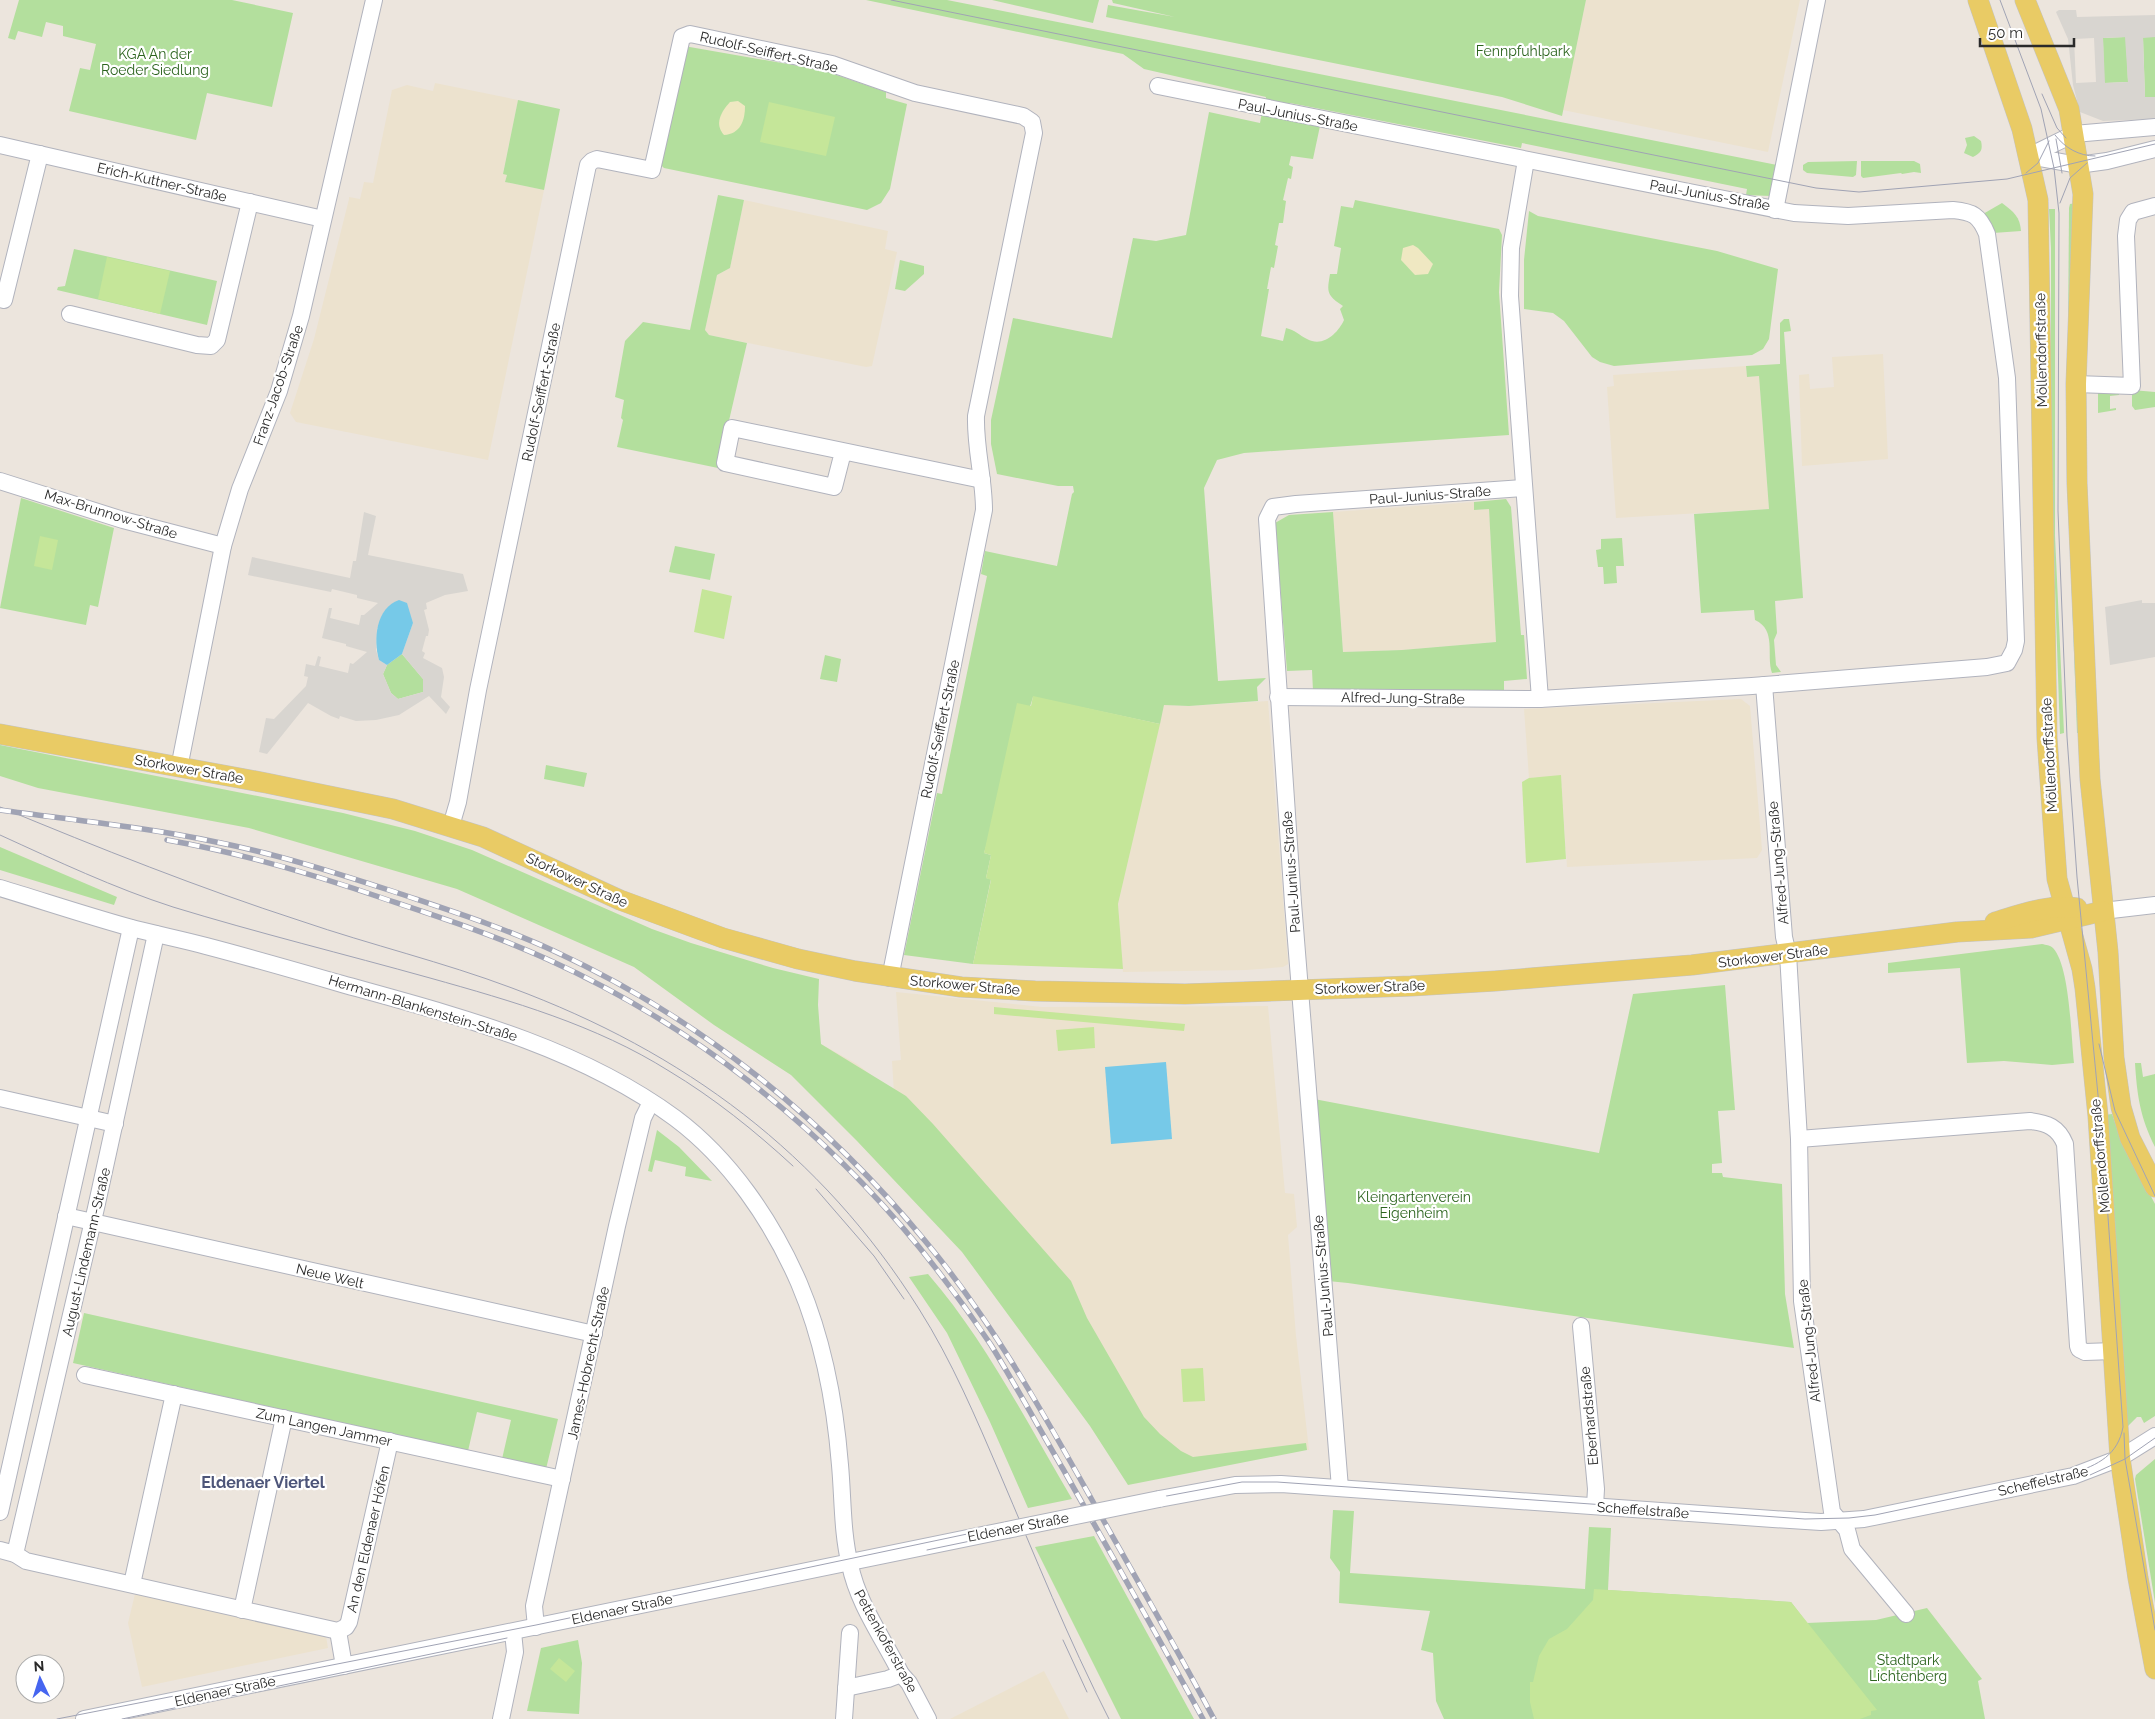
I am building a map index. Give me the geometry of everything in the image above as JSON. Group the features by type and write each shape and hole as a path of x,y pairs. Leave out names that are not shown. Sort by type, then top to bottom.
{"main road":[{"name":"Möllendorffstraße","path":"1978,0 2030,156 2038,200 2040,221 2047,738 2057,879 2082,969 2085,988 2098,1116 2120,1458 2138,1578 2155,1669"},
{"name":"Möllendorffstraße","path":"2025,0 2069,109 2083,194 2076,384 2077,501 2087,735 2108,952 2114,1058 2121,1107 2130,1138 2155,1187"},
{"name":"Storkower Straße","path":"0,734 393,809 451,826 512,850 606,894 689,927 798,959 890,978 961,987 1035,991 1185,994 1495,981 1692,966 1964,932 2031,928 2067,913 2104,911"}],"street":[{"name":"Franz-Jacob-Straße","path":"179,768 223,546 240,489 279,390 301,316 374,0"},
{"name":"Paul-Junius-Straße","path":"1158,86 1775,210 1817,0"},
{"name":"Rudolf-Seiffert-Straße","path":"451,826 458,802 478,690 588,165 597,159 652,170 682,36 690,34 832,64 916,93 1023,116 1032,122 1034,133 976,416 976,436 984,510 890,978"},
{"path":"2030,156 2074,134 2155,127"},
{"name":"Erich-Kuttner-Straße","path":"0,145 323,219"},
{"path":"2030,156 2078,165 2100,162 2155,148"},
{"path":"0,299 4,300 40,154"},
{"path":"1526,160 1514,221 1510,270 1523,488 1540,699"},
{"path":"70,314 197,345 211,346 217,340 250,202"},
{"path":"2076,384 2132,386 2126,253 2128,220 2133,212 2155,206"},
{"path":"1764,685 1988,667 2007,663 2014,650 2016,641 2007,378 1987,234 1982,224 1971,213 1953,210 1848,216 1794,214 1775,210"},
{"path":"843,452 834,487 725,463 732,428 982,480"},
{"name":"Max-Brunnow-Straße","path":"0,481 123,520 223,546"},
{"name":"Paul-Junius-Straße","path":"1340,1488 1278,697 1267,519 1273,507 1296,504 1523,488"},
{"name":"Alfred-Jung-Straße","path":"1278,697 1540,699 1764,685 1784,941 1788,954 1800,1139 1802,1301 1832,1512 1848,1530 1852,1549 1906,1614"},
{"name":"Hermann-Blankenstein-Straße","path":"0,888 131,928 203,945 488,1026 573,1059 651,1102 685,1126 712,1151 744,1188 774,1234 799,1284 816,1328 831,1385 849,1562"},
{"path":"2104,911 2155,905"},
{"name":"August-Lindemann-Straße","path":"0,1512 131,928"},
{"name":"August-Lindemann-Straße","path":"8,1552 92,1223 156,934"},
{"path":"0,1098 115,1124"},
{"name":"James-Hobrecht-Straße","path":"536,1627 534,1606 628,1178 643,1118 651,1102"},
{"path":"1800,1139 2030,1121 2049,1125 2057,1129 2065,1144 2079,1350 2085,1352 2114,1351"},
{"name":"Neue Welt","path":"66,1216 594,1334"},
{"name":"Eberhardstraße","path":"1581,1326 1596,1489 1595,1506"},
{"name":"Zum Langen Jammer","path":"85,1375 562,1479"},
{"path":"132,1584 174,1394"},
{"path":"242,1610 284,1418"},
{"name":"Scheffelstraße","path":"1159,1499 1235,1485 1259,1484 1804,1521 1840,1521 1896,1514 2073,1476 2120,1458 2155,1436"},
{"name":"An den Eldenaer Höfen","path":"8,1552 26,1562 338,1631 346,1627 349,1622 390,1441"},
{"name":"Eldenaer Straße","path":"84,1719 114,1716 344,1666 1159,1499"},
{"name":"Pettenkoferstraße","path":"849,1562 857,1591 900,1674 909,1684 928,1719"},
{"name":"An den Eldenaer Höfen","path":"338,1631 344,1666"},
{"path":"500,1719 515,1652 513,1632"},
{"path":"844,1719 850,1633"},
{"path":"846,1688 888,1679 900,1674"}],"shaded area":[{"path":"1586,0 1800,0 1768,152 1563,110"},
{"path":"2059,10 2076,10 2077,17 2155,15 2155,37 2143,38 2145,97 2155,97 2155,119 2103,121 2080,112 2073,85 2068,39 2056,12","holes":["2125,37 2128,82 2105,83 2103,38","2094,38 2096,82 2076,83 2074,39"]},
{"path":"435,83 518,100 503,173 507,175 505,182 544,190 488,460 296,422 290,413 314,339 349,197 360,199 364,182 373,183 392,90 407,85 433,91"},
{"path":"744,200 888,231 885,249 897,252 872,366 866,367 709,335 705,330 717,275 730,268"},
{"path":"1883,354 1888,459 1802,466 1799,375 1809,374 1810,389 1834,387 1832,357"},
{"path":"1746,366 1747,377 1759,376 1769,509 1616,518 1607,387 1614,386 1613,375"},
{"path":"1474,502 1475,510 1489,509 1496,642 1402,650 1343,652 1333,512"},
{"path":"364,512 376,516 368,555 463,574 468,591 445,595 426,603 427,609 424,610 429,630 422,651 425,653 423,658 442,668 444,677 441,697 450,707 446,714 429,696 399,715 376,720 356,721 340,716 339,719 331,716 308,703 267,754 259,752 266,718 274,719 306,686 308,677 304,676 306,664 315,666 318,656 321,657 319,666 348,673 350,663 353,664 367,652 322,638 329,608 332,608 330,618 359,625 361,615 364,615 378,603 357,598 357,595 332,589 331,592 248,575 252,557 350,578 353,561 356,561","holes":["413,623 402,654 423,679 423,692 398,699 391,693 383,674 387,665 379,660 376,650 377,628"]},
{"path":"2142,600 2142,603 2155,603 2155,657 2110,665 2105,607"},
{"path":"1741,699 1750,706 1762,850 1757,858 1567,867 1561,776 1529,778 1524,709"},
{"path":"1268,701 1288,964 1283,967 1246,970 1123,972 1118,904 1164,705 1189,706"},
{"path":"896,992 1042,1007 1268,1006 1285,1193 1294,1194 1297,1227 1288,1235 1296,1336 1309,1450 1301,1449 1170,1475 821,1044 857,1064 894,1093 892,1061 901,1060"},
{"path":"135,1594 326,1636 328,1648 142,1687 128,1623"},
{"path":"1044,1671 1069,1719 950,1719"}],"green space":[{"name":"KGA An der Roeder Siedlung","path":"19,0 232,0 293,13 272,107 207,93 196,140 69,111 80,68 90,70 96,44 63,36 63,26 46,22 42,37 18,31 15,40 8,38"},
{"path":"866,0 947,0 1777,165 1771,196 1746,195 1747,189 1522,143 1521,148 1290,103 1288,110 1265,105 1266,97 1144,69 1123,54"},
{"path":"992,0 1099,0 1093,23"},
{"name":"Fennpfuhlpark","path":"1112,0 1586,0 1562,116 1502,97 1106,17 1108,5 1175,17 1113,3"},
{"path":"2126,37 2128,82 2104,83 2103,38"},
{"path":"2143,37 2155,37 2155,97 2145,97"},
{"path":"684,46 822,70 886,92 886,98 907,104 890,189 881,203 867,210 664,168 661,165"},
{"path":"518,100 560,109 544,190 505,182 507,175 503,174"},
{"path":"769,102 835,117 826,156 760,142"},
{"path":"1209,112 1260,123 1262,112 1320,126 1313,159 1291,156 1289,165 1293,167 1291,179 1288,178 1283,200 1286,201 1283,223 1279,223 1275,245 1278,246 1274,268 1271,267 1261,336 1283,341 1286,328 1307,339 1319,342 1329,338 1338,330 1344,320 1340,309 1343,306 1333,299 1329,293 1328,285 1330,274 1337,274 1341,248 1334,246 1341,206 1353,208 1355,200 1499,229 1502,235 1499,292 1509,435 1244,453 1217,460 1204,488 1218,681 1266,678 1257,687 1258,701 1189,706 1164,705 1160,724 1033,697 984,853 991,855 986,878 991,879 973,964 904,955 937,793 942,794 987,576 981,574 985,551 1057,566 1072,494 1074,492 1073,486 1058,486 997,474 991,444 991,420 1013,318 1112,338 1133,238 1156,241 1186,235"},
{"path":"1974,136 1981,141 1982,147 1980,153 1973,157 1964,153 1967,145 1965,138"},
{"path":"1857,161 1856,175 1853,177 1807,173 1803,170 1803,165 1808,162"},
{"path":"1861,161 1914,161 1920,164 1921,173 1901,173 1863,178 1861,176"},
{"path":"718,195 744,200 730,268 717,275 705,330 709,335 747,343 718,468 617,447 623,420 621,418 624,400 615,397 625,341 643,322 690,330"},
{"path":"2002,203 2016,215 2021,231 1993,233 1983,214"},
{"path":"2077,203 2081,733 2077,733 2067,465 2069,208 2070,204"},
{"path":"2049,209 2055,209 2055,536 2064,733 2060,734 2051,470 2051,248"},
{"path":"1529,211 1538,216 1717,251 1778,269 1769,339 1763,349 1752,355 1614,366 1600,362 1592,357 1564,321 1553,313 1524,309 1524,260"},
{"path":"74,249 217,281 207,325 57,290 58,287 65,286"},
{"path":"107,257 170,271 160,314 98,299"},
{"path":"900,260 924,266 924,274 905,291 895,289"},
{"path":"1784,319 1789,319 1791,331 1784,332 1803,598 1775,601 1777,633 1774,640 1776,665 1781,672 1772,673 1768,636 1762,624 1755,620 1754,610 1701,613 1694,514 1769,509 1759,376 1747,377 1746,366 1780,364 1780,323"},
{"path":"2101,388 2119,388 2119,395 2110,396 2110,409 2116,408 2116,410 2098,413 2098,393"},
{"path":"2132,390 2155,392 2155,407 2135,410 2132,406"},
{"path":"21,498 114,528 98,607 90,605 86,625 0,608"},
{"path":"1506,499 1511,507 1521,635 1524,635 1527,679 1504,681 1504,693 1313,691 1312,670 1287,671 1275,523 1289,515 1333,512 1343,652 1402,650 1496,642 1489,509 1474,510 1474,502"},
{"path":"40,536 58,540 52,570 34,566"},
{"path":"1622,538 1624,566 1616,566 1617,583 1604,584 1603,567 1598,567 1596,550 1601,549 1601,539"},
{"path":"675,546 715,554 710,580 669,572"},
{"path":"702,589 732,596 724,639 694,632"},
{"path":"402,654 423,679 423,692 398,699 391,693 383,674 387,665"},
{"path":"825,655 841,659 837,682 820,679"},
{"path":"1033,696 1160,724 1118,904 1123,969 973,964 991,880 986,878 991,855 984,853 1017,703 1031,706"},
{"path":"0,745 343,813 415,831 472,850 652,929 773,968 819,979 818,1005 821,1044 906,1096 933,1124 1071,1281 1087,1318 1144,1417 1160,1434 1181,1451 1193,1457 1306,1443 1307,1450 1128,1485 1090,1426 962,1252 857,1141 791,1075 714,1025 634,967 457,889 249,828 38,788 0,776"},
{"path":"546,765 587,773 584,787 544,779"},
{"path":"1561,775 1566,859 1526,863 1522,782 1529,778"},
{"path":"0,847 117,897 114,905 0,870"},
{"path":"2042,944 2053,948 2059,957 2063,970 2069,1002 2074,1063 2052,1065 2004,1061 1967,1063 1960,968 1888,973 1888,963"},
{"name":"Kleingartenverein Eigenheim","path":"1725,985 1735,1110 1718,1111 1722,1163 1712,1164 1712,1173 1722,1173 1723,1177 1782,1184 1785,1294 1794,1348 1328,1281 1314,1099 1599,1153 1633,994"},
{"path":"994,1007 1185,1024 1184,1031 994,1014"},
{"path":"1094,1027 1095,1048 1058,1051 1056,1030"},
{"path":"2135,1063 2141,1063 2143,1077 2155,1074 2155,1147 2140,1106"},
{"path":"2112,1114 2120,1137 2155,1204 2155,1416 2144,1423 2141,1417 2137,1417 2127,1427 2104,1115"},
{"path":"657,1130 679,1147 712,1181 685,1176 686,1167 655,1160 652,1172 648,1171"},
{"path":"928,1274 969,1327 987,1355 1072,1499 1028,1508 990,1422 947,1333 909,1277"},
{"path":"84,1313 558,1419 546,1469 502,1459 511,1420 477,1412 468,1451 73,1363"},
{"path":"1203,1368 1205,1401 1183,1402 1181,1369"},
{"path":"2155,1459 2155,1603 2135,1479 2136,1475"},
{"name":"Stadtpark Lichtenberg","path":"1333,1510 1354,1511 1350,1573 1585,1589 1589,1527 1611,1528 1608,1590 1791,1602 1807,1623 1876,1620 1927,1608 1982,1679 1978,1681 1985,1719 1444,1719 1436,1701 1433,1653 1421,1650 1430,1611 1339,1603 1340,1572 1330,1558"},
{"path":"1094,1536 1194,1719 1121,1719 1035,1547"},
{"path":"1594,1589 1791,1602 1877,1710 1871,1711 1871,1715 1860,1719 1534,1719 1530,1702 1530,1682 1533,1682 1539,1656 1549,1639 1567,1629 1593,1600"},
{"path":"578,1640 582,1663 579,1714 527,1711 541,1648"},
{"path":"559,1658 575,1671 566,1682 550,1669"}],"sand":[{"path":"738,101 745,106 743,122 734,132 724,135 719,127 720,118 730,102"},
{"path":"1413,245 1433,264 1428,274 1415,275 1401,260 1403,248"}],"water":[{"path":"399,600 407,603 413,623 402,654 387,665 379,660 377,652 378,625 385,610"},
{"path":"1166,1062 1172,1139 1111,1144 1105,1067"}],"tram line":[{"path":"891,0 1816,188 1859,192 2007,179 2155,144"},
{"path":"57,1719 536,1625 1005,1526 1242,1482 1277,1482 1805,1519 1849,1518 1875,1515 2073,1473 2106,1458 2117,1445 2123,1427 2103,1147 2077,877 2067,737 2058,511 2059,213 2054,168 2041,109 2000,0"},
{"path":"2042,94 2057,128 2066,138"},
{"path":"2055,135 2063,144 2073,150 2083,155 2095,156"},
{"path":"2056,139 2062,173"},
{"path":"2026,173 2038,163 2049,141"},
{"path":"2060,203 2070,178 2087,163"},
{"path":"0,807 225,895 327,930 486,979 575,1014 634,1043 691,1077 743,1114 793,1156 838,1202 880,1253 919,1309 953,1369 973,1411 1066,1628 1109,1719"},
{"path":"0,835 107,883 151,900 237,926 492,996 583,1027 641,1055 686,1081 734,1116 793,1166"},
{"path":"2099,1044 2115,1111 2155,1196"},
{"path":"816,1189 874,1256 904,1299"},
{"path":"2124,1433 2125,1459 2155,1630"},
{"path":"2090,1475 2125,1459 2155,1438"},
{"path":"927,1550 1043,1526"},
{"path":"122,1719 507,1638"},
{"path":"1063,1640 1087,1692"}],"railway":[{"path":"0,810 162,832 239,847 284,858 395,892 475,919 554,951 659,1007 709,1040 802,1114 846,1154 887,1197 950,1272 1015,1367 1054,1433 1214,1719"},
{"path":"167,840 251,858 334,882 469,928 549,960 602,986 653,1015 703,1047 796,1120 880,1202 919,1247 983,1333 1063,1469 1203,1719"}],"district":[{"name":"Eldenaer Viertel","path":"263,1482"}]}
